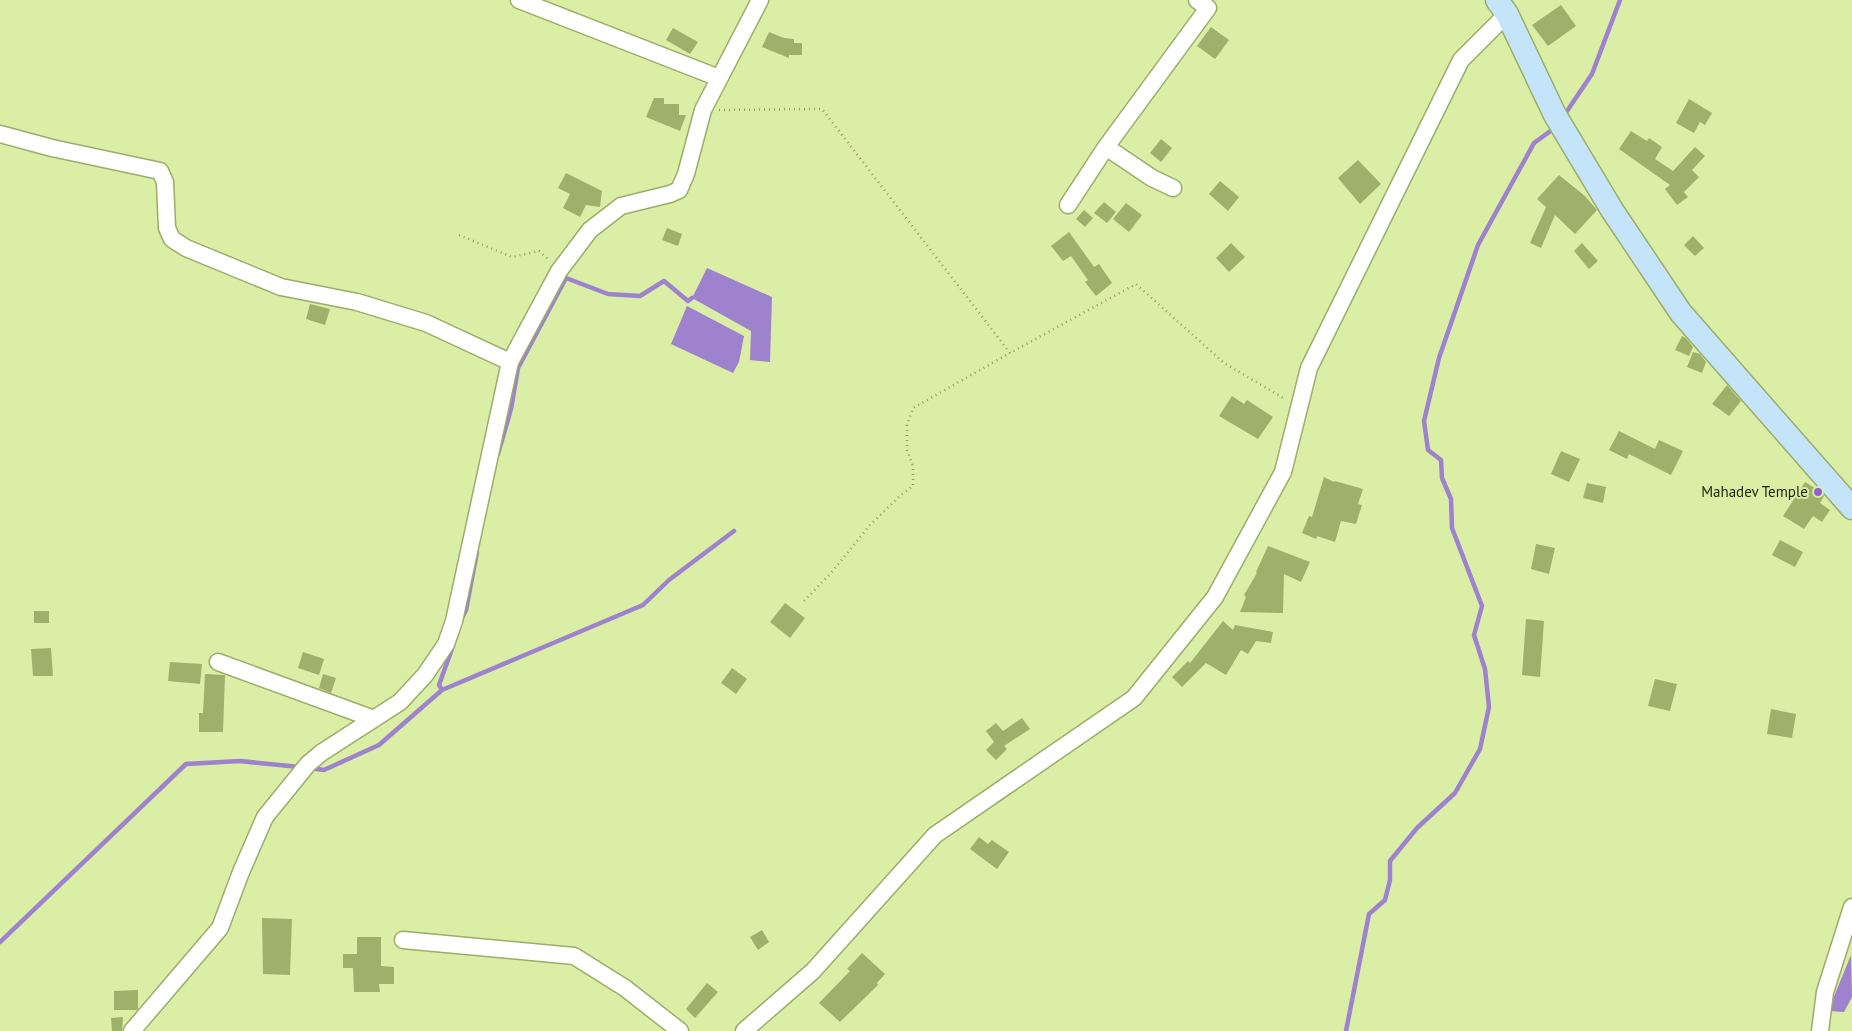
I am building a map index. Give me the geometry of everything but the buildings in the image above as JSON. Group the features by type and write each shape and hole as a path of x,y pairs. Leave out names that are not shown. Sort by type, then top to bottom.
{"street":[{"path":"519,0 719,78"},
{"path":"132,1031 220,928 241,872 265,817 308,764 321,753 400,702 426,676 446,644 454,621 510,362 559,271 590,230 620,206 670,194 679,190 686,174 703,110 760,0"},
{"path":"1068,205 1106,146 1206,3"},
{"path":"744,1031 813,971 935,835 1134,698 1215,597 1283,472 1309,368 1461,60 1502,7 1560,123 1612,210 1680,313 1852,508"},
{"path":"0,134 52,148 160,171 165,182 164,205 167,228 172,239 186,248 281,287 357,302 426,323 510,362"},
{"path":"1106,146 1152,178 1173,188"},
{"path":"218,662 374,719"},
{"path":"1820,1031 1824,992 1852,907"},
{"path":"403,940 574,956 625,988 680,1031"}],"path":[{"path":"703,110 822,109 1010,353"},
{"path":"459,235 512,257 539,251 559,271"},
{"path":"804,601 832,573 870,525 913,486 913,466 907,450 907,425 913,408 1136,284 1224,363 1299,407"}],"shaded area":[{"path":"707,268 772,297 770,362 750,360 751,331 692,298"},
{"path":"687,306 744,336 739,362 733,373 671,344"},
{"path":"1851,955 1852,997 1844,1012 1828,1011"}],"waterway":[{"path":"1563,117 1592,74 1620,0"},
{"path":"1346,1031 1369,914 1385,900 1390,880 1390,861 1417,828 1455,793 1480,749 1489,707 1485,669 1474,635 1482,606 1452,528 1451,499 1442,478 1441,460 1428,450 1424,421 1439,358 1478,245 1534,143 1556,127"},
{"path":"498,454 511,409 518,368 566,278 608,294 640,296 664,281 688,301 692,298"},
{"path":"310,768 324,770 379,745 442,690 643,605 669,580 734,531"},
{"path":"461,620 466,610 477,552"},
{"path":"442,690 439,685 453,646"},
{"path":"0,942 186,764 240,761 299,767"}],"place":[{"name":"Mahadev Temple","path":"1818,492"}]}
